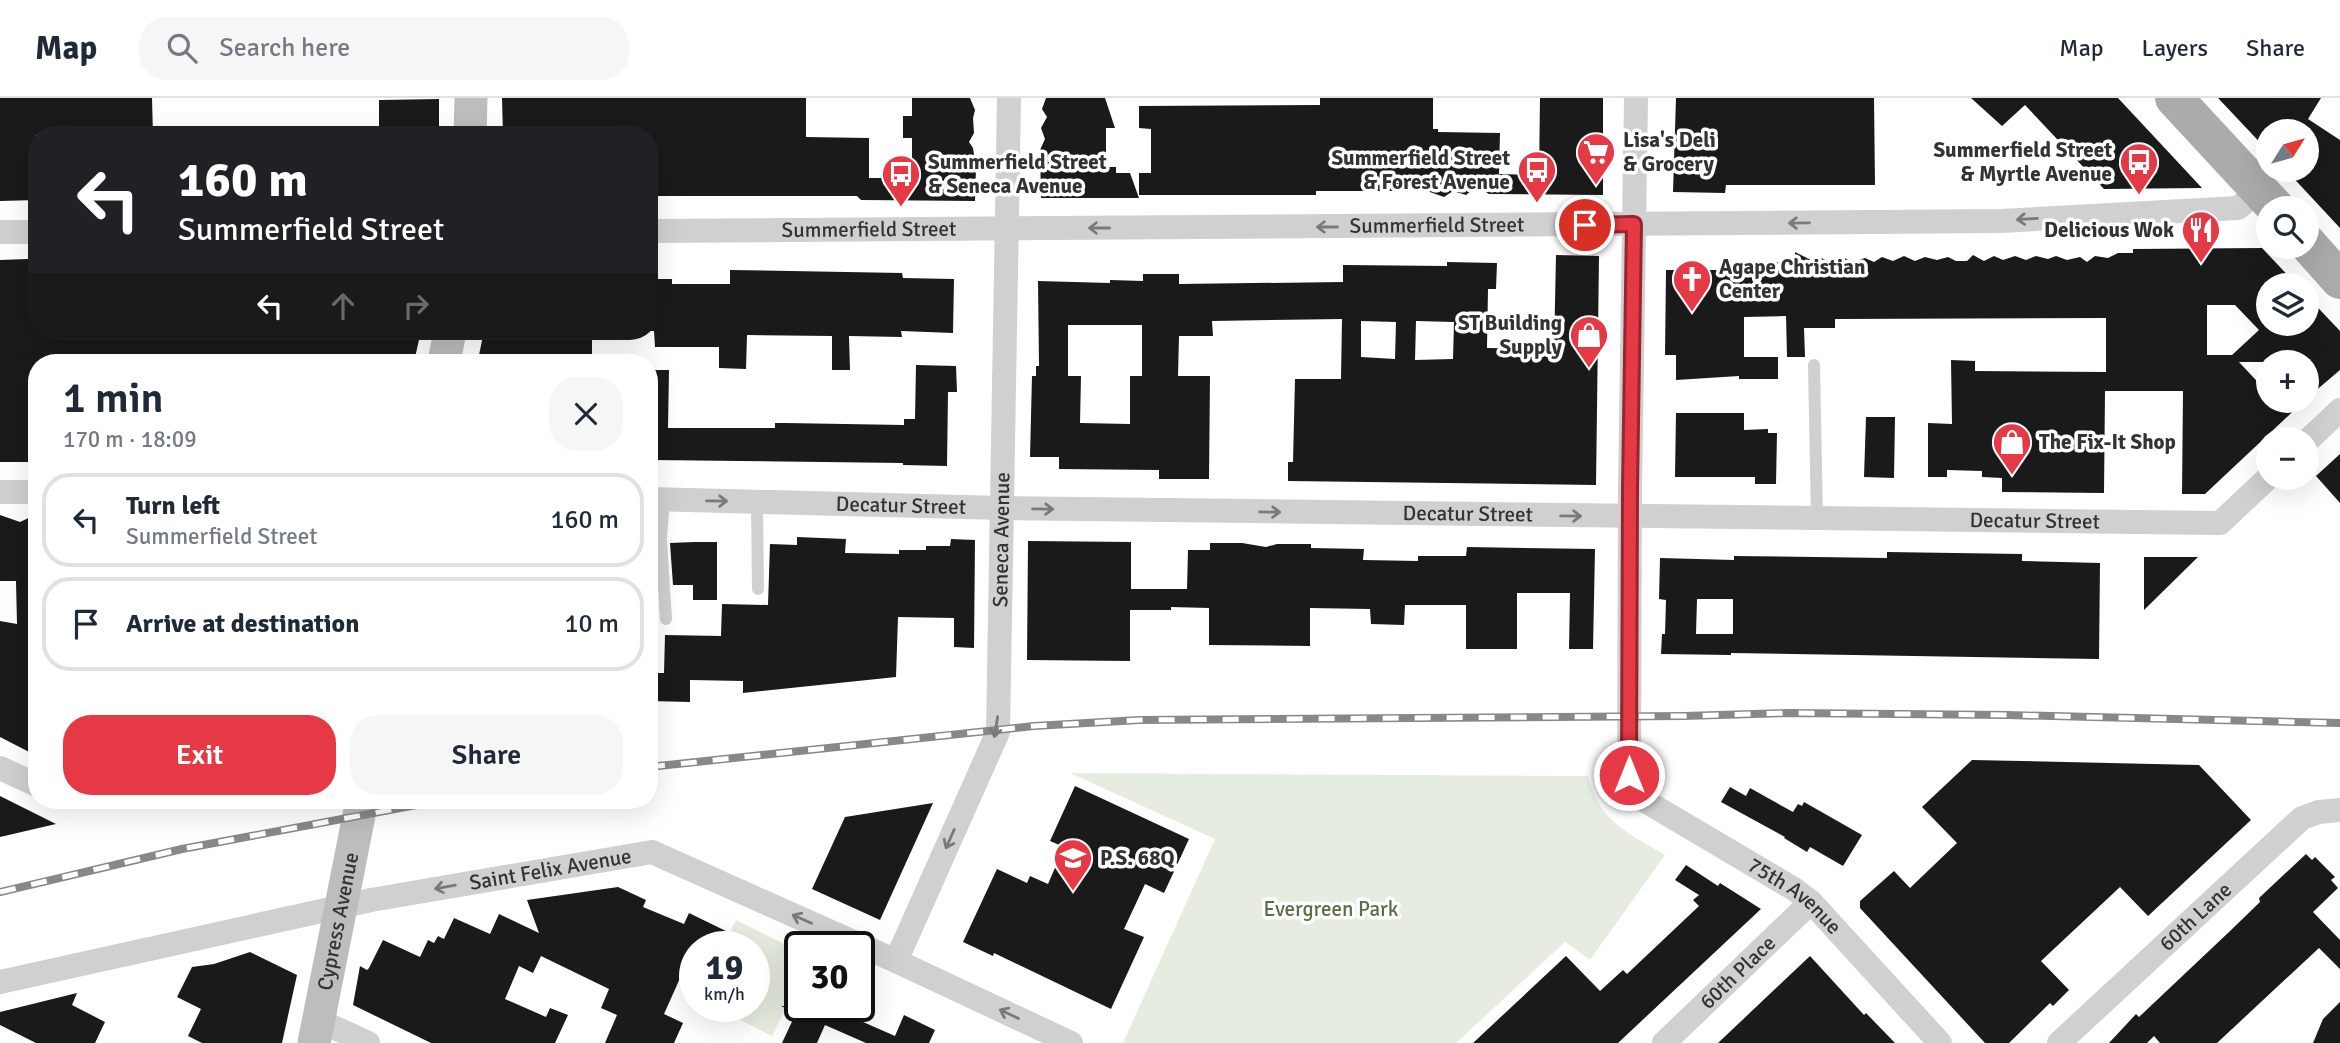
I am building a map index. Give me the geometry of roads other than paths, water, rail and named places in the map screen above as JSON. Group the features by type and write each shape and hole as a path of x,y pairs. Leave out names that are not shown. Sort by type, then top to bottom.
{"main road":[{"path":"470,126 471,98"},
{"path":"2174,98 2265,196"},
{"path":"2319,257 2340,280"},
{"name":"Cypress Avenue","path":"316,1031 360,809"}],"street":[{"name":"Seneca Avenue","path":"896,961 998,732 1009,98"},
{"path":"1630,517 1636,98"},
{"name":"Summerfield Street","path":"658,230 2001,221 2238,208 2256,203"},
{"path":"0,232 28,232"},
{"path":"2319,430 2340,410"},
{"name":"Decatur Street","path":"658,499 1003,508 2220,523 2256,489"},
{"path":"0,492 28,492"},
{"name":"75th Avenue","path":"1630,517 1629,775 1640,798 1794,889 1811,902 1940,1043"},
{"path":"0,768 28,781"},
{"name":"60th Lane","path":"2059,1043 2301,818 2319,812 2340,810"},
{"name":"Saint Felix Avenue","path":"0,982 342,906 652,852 1071,1043"},
{"name":"60th Place","path":"1664,1043 1811,902"},
{"path":"316,1031 368,1043"}],"lane":[{"path":"1814,365 1817,519"},
{"path":"757,502 758,589"},
{"path":"658,509 666,619"}],"railway":[{"path":"658,766 1034,726 1139,720 1788,713 2340,723"},
{"path":"0,892 182,849 395,809"}],"place":[{"name":"Lisa's Deli & Grocery","path":"1596,186"},
{"name":"Summerfield Street & Myrtle Avenue","path":"2139,196"},
{"name":"Summerfield Street & Forest Avenue","path":"1537,204"},
{"name":"Summerfield Street & Seneca Avenue","path":"901,208"},
{"name":"Delicious Wok","path":"2201,264"},
{"name":"Agape Christian Center","path":"1692,313"},
{"name":"ST Building Supply","path":"1589,369"},
{"name":"The Fix-It Shop","path":"2012,476"},
{"name":"P.S. 68Q","path":"1073,892"}],"park label":[{"name":"Evergreen Park","path":"1331,909"}]}
